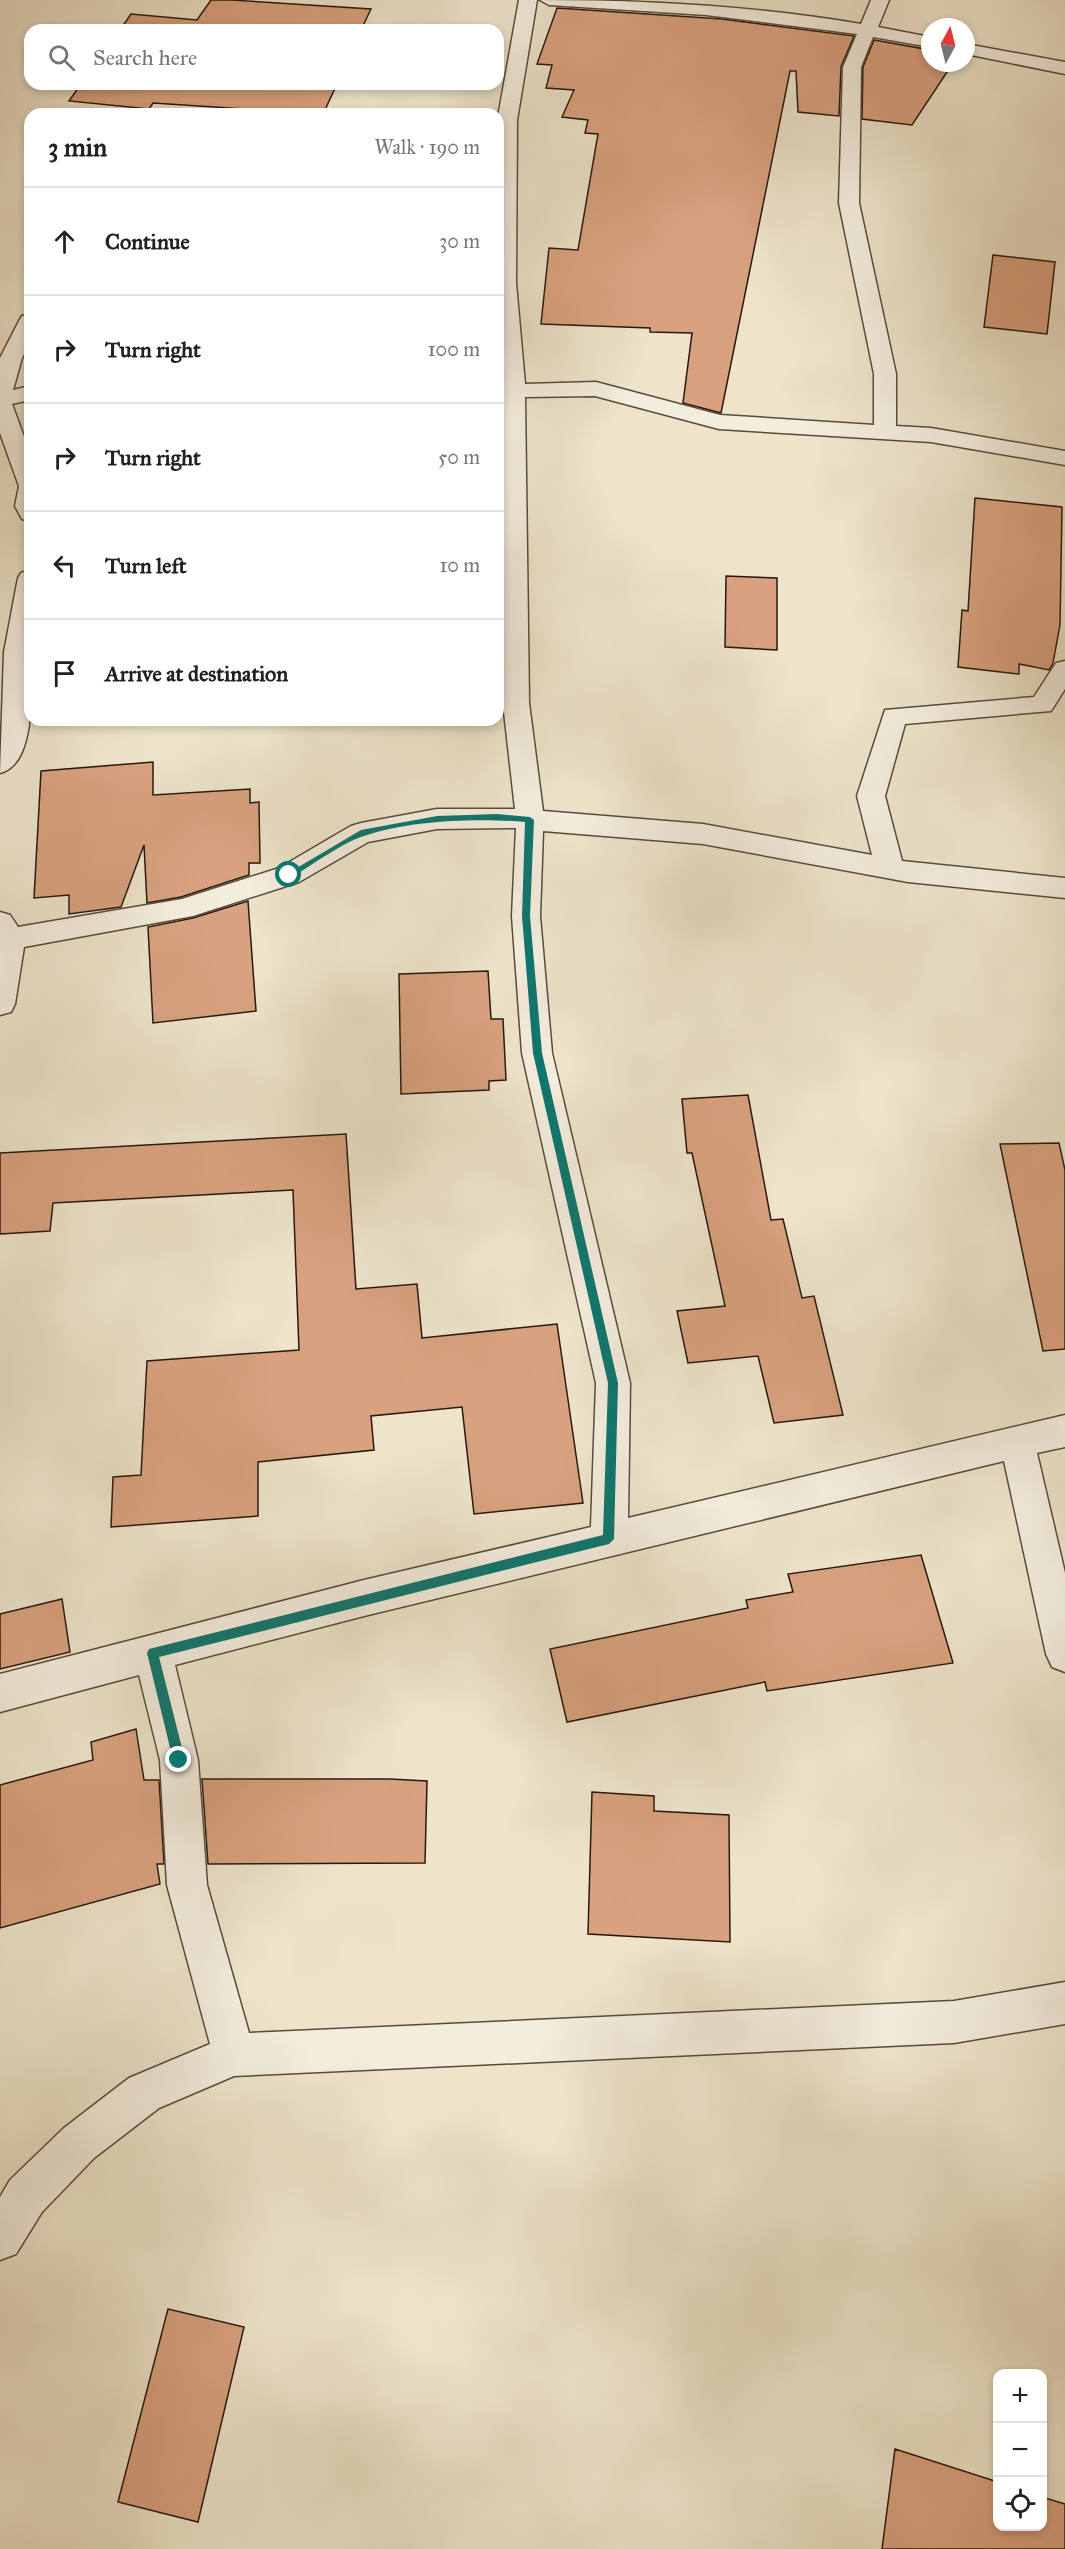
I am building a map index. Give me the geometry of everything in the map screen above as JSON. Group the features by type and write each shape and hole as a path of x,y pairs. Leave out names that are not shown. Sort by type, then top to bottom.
{"street":[{"path":"504,111 528,0"},
{"path":"549,0 706,10 869,31 921,40"},
{"path":"880,0 869,31 852,67 849,203 885,374 885,433"},
{"path":"975,51 1065,68"},
{"path":"504,229 506,390 516,703 530,820 526,916 537,1053 613,1383 609,1539"},
{"path":"24,333 11,358 0,400 24,469"},
{"path":"506,390 596,389 719,422 931,435 1065,458"},
{"path":"0,400 24,394"},
{"path":"0,764 10,752 17,711 17,654 24,613"},
{"path":"890,869 871,796 894,716 1042,705 1065,669"},
{"path":"0,1004 5,931 183,909 289,875 361,833 437,819 497,817 703,834 890,869 1065,888"},
{"path":"0,1693 609,1539 1065,1431"},
{"path":"1017,1441 1065,1654"},
{"path":"153,1653 179,1760 187,1885 234,2055"},
{"path":"0,2238 26,2196 79,2143 144,2093 234,2055 954,2022 1065,2003"}],"building":[{"path":"211,0 371,9 364,24 124,24 131,14 197,20"},
{"path":"557,8 722,19 854,36 841,67 839,116 798,112 796,71 790,71 721,413 683,403 692,333 650,332 650,328 541,324 549,248 578,250 598,134 585,133 588,120 562,117 574,90 546,88 552,65 537,64"},
{"path":"874,40 921,48 921,72 947,72 912,125 862,119 863,67"},
{"path":"77,90 334,90 326,108 230,108 153,103 150,108 139,108 69,101"},
{"path":"993,255 1055,262 1047,334 984,327"},
{"path":"975,498 1062,507 1060,625 1053,663 1049,670 1019,664 1019,674 958,667 962,610 968,611"},
{"path":"726,576 777,578 777,650 725,647"},
{"path":"153,762 153,795 250,789 250,803 259,802 260,863 249,863 249,875 181,897 147,903 144,845 121,907 69,914 69,895 34,898 41,771"},
{"path":"248,901 256,1011 153,1023 148,927 193,918"},
{"path":"488,971 491,1019 503,1019 506,1080 489,1081 489,1090 401,1094 399,974"},
{"path":"748,1095 771,1220 783,1219 802,1298 814,1296 843,1415 774,1423 758,1356 688,1363 677,1311 725,1306 692,1153 687,1153 682,1099"},
{"path":"346,1134 356,1289 417,1284 422,1338 557,1324 583,1503 474,1514 462,1407 371,1416 374,1450 258,1462 258,1516 111,1527 113,1477 141,1475 147,1361 299,1350 293,1190 53,1203 50,1231 0,1234 0,1153"},
{"path":"1059,1143 1065,1170 1065,1349 1043,1351 1000,1144"},
{"path":"921,1555 953,1663 767,1691 765,1682 567,1722 550,1649 748,1608 746,1600 793,1592 788,1574"},
{"path":"62,1599 70,1652 0,1669 0,1614"},
{"path":"136,1729 144,1780 159,1780 164,1864 157,1864 160,1884 0,1928 0,1785 93,1760 91,1742"},
{"path":"202,1779 427,1781 425,1863 208,1864"},
{"path":"592,1792 654,1796 654,1811 729,1815 730,1942 588,1934"},
{"path":"168,2309 244,2327 198,2522 118,2502"},
{"path":"895,2449 993,2480 993,2531 1047,2531 1047,2499 1065,2504 1065,2549 882,2549"}],"route":[{"path":"179,1760 153,1653 364,1598 609,1539 613,1383 573,1201 537,1053 526,916 530,820 497,817 437,819 361,833 289,875"}]}
